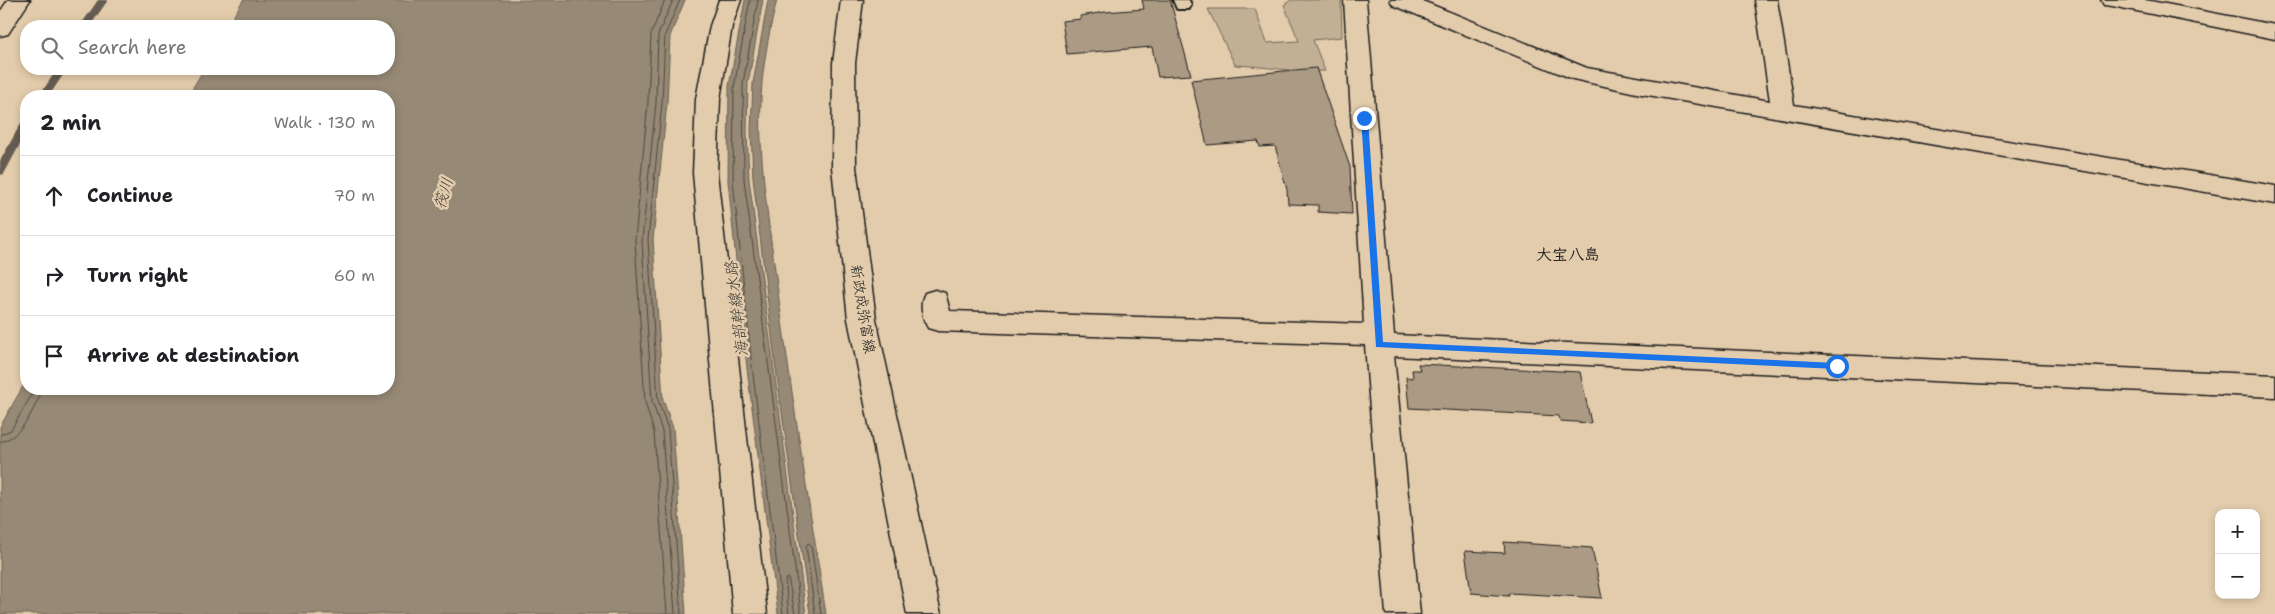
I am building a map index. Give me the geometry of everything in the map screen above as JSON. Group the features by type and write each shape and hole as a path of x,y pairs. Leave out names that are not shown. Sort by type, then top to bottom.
{"street":[{"path":"0,30 19,0"},
{"path":"730,0 721,26 708,99 705,174 750,614"},
{"name":"新政成弥富線","path":"852,0 844,63 844,167 860,300 924,614"},
{"path":"1355,0 1402,614"},
{"path":"1400,0 1581,74 1636,86 2275,195"},
{"path":"1766,0 1783,110"},
{"path":"2112,0 2275,32"},
{"path":"935,300 938,321 1380,340 2275,386"}],"shaded area":[{"path":"1291,0 1341,0 1342,37 1313,40 1325,71 1302,71 1235,65 1208,9 1255,9 1267,43 1299,41 1284,5"}],"water":[{"name":"筏川","path":"243,0 685,0 670,36 667,103 653,240 663,400 673,428 686,614 0,614 0,427 20,392 20,395 395,395 395,90 192,90 200,75 395,75 395,20 231,20"},
{"path":"745,0 763,0 748,83 747,132 749,179 806,614 778,614 747,368 728,181 729,86"},
{"path":"768,0 777,0 762,82 762,164 790,379 826,614 810,614 775,362 753,178 751,130 753,83"}],"building":[{"path":"1142,0 1170,0 1191,75 1158,77 1152,47 1067,54 1062,21 1081,19 1080,16 1105,12 1144,9"},
{"path":"1316,68 1350,167 1352,214 1318,212 1318,205 1288,204 1287,190 1275,146 1260,147 1258,141 1207,145 1191,80"},
{"path":"1418,364 1580,372 1591,423 1560,421 1559,416 1409,408 1406,377 1413,378 1412,370 1420,370"},
{"path":"1504,542 1592,548 1602,598 1509,593 1509,596 1471,593 1465,551 1505,553"}],"waterway":[{"path":"89,20 103,0"},
{"path":"48,90 58,75"},
{"path":"0,171 20,134"}],"district":[{"name":"大宝八島","path":"1568,254"}],"route":[{"path":"1364,118 1380,336 1379,345 1837,366"}],"water label":[{"name":"海部幹線水路","path":"736,309"}]}
